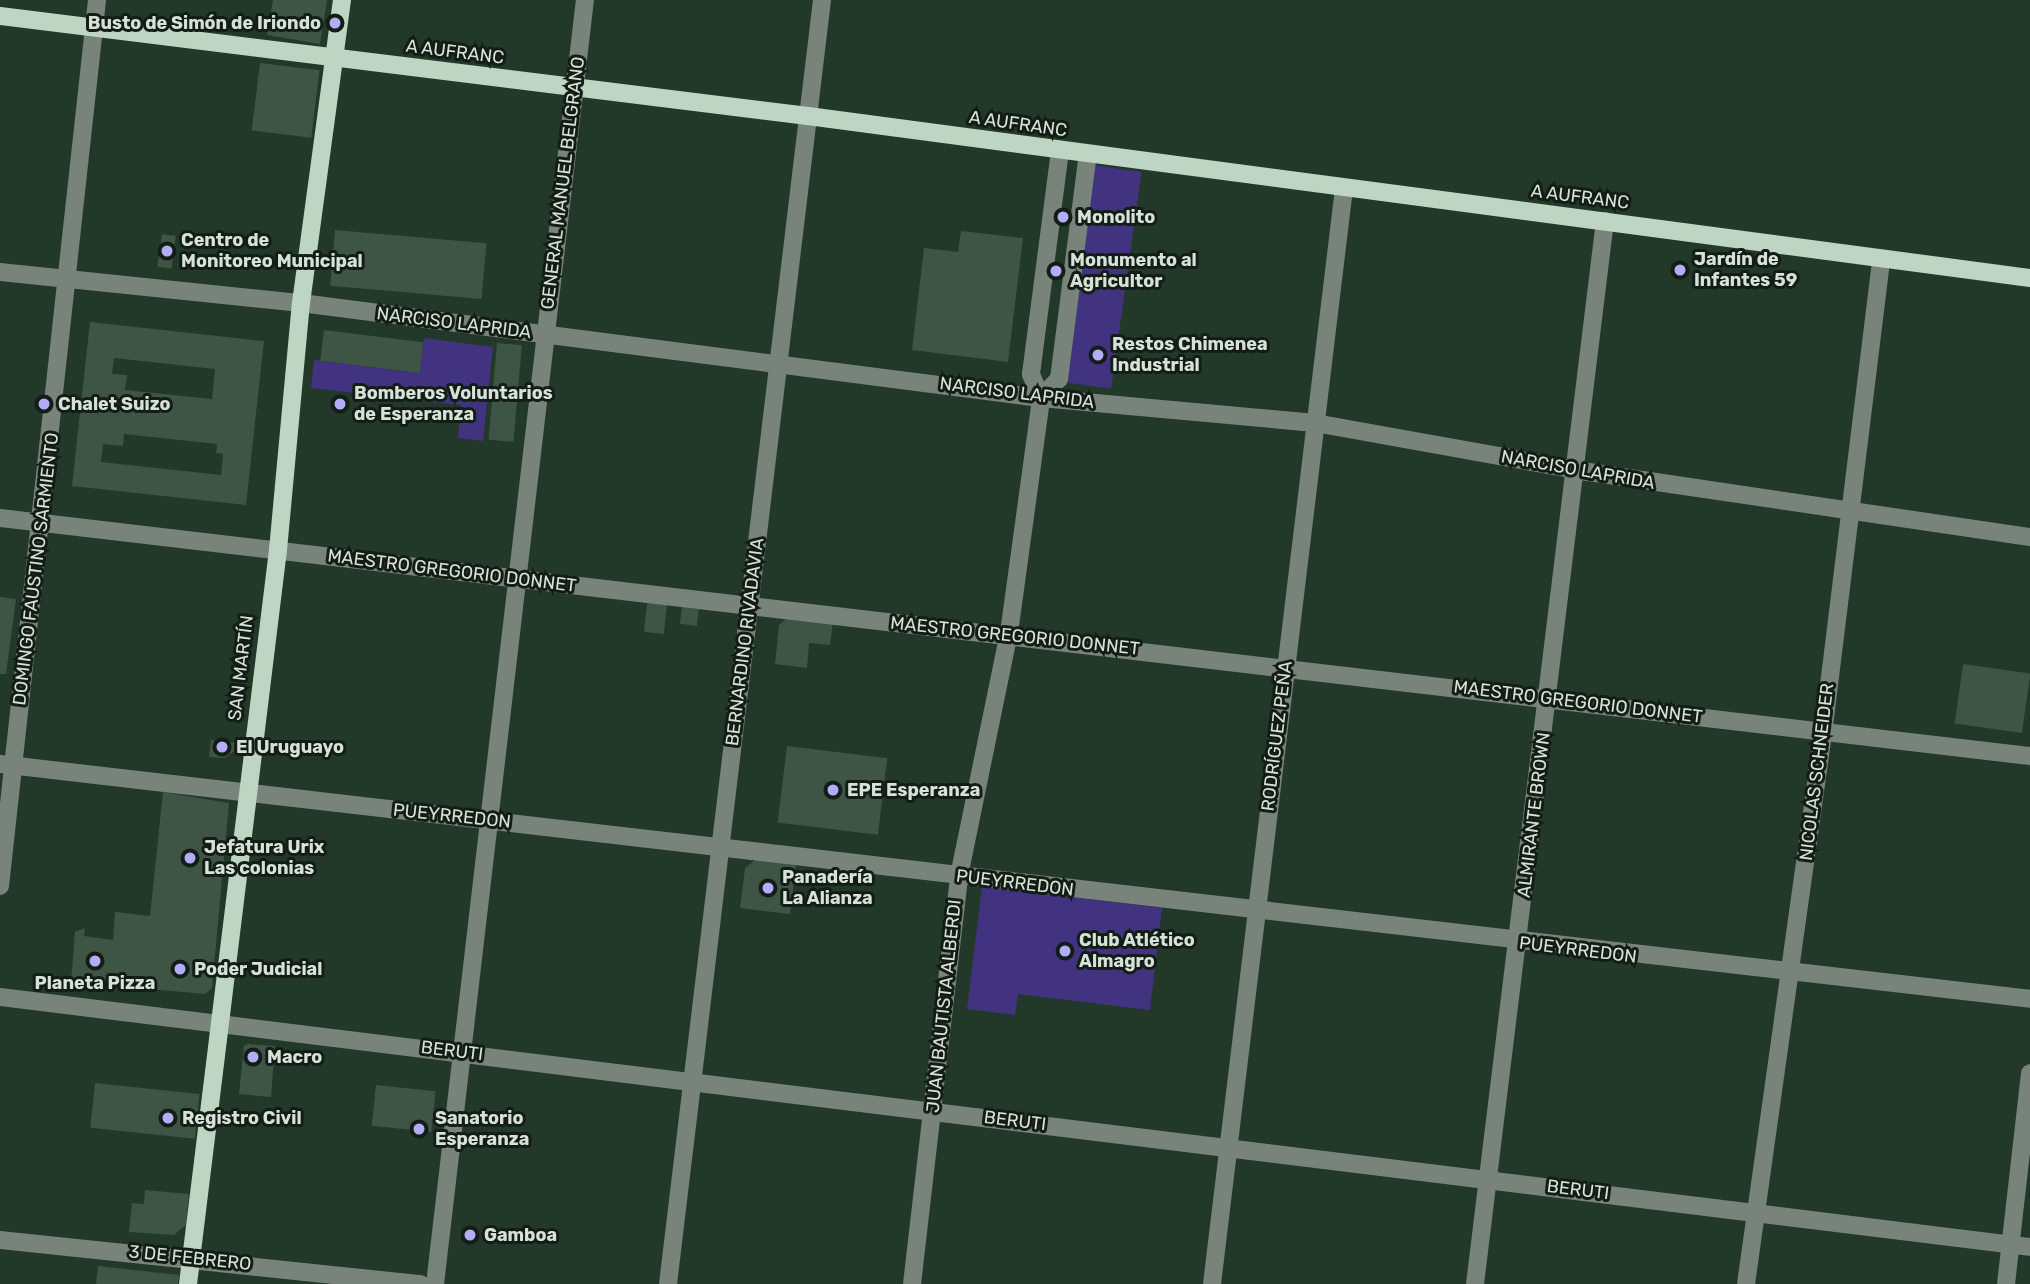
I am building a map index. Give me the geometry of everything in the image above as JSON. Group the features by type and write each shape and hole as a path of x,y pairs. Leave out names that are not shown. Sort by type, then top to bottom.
{"main road":[{"name":"SAN MARTÍN","path":"188,1284 278,550 301,303 342,0"},
{"name":"A AUFRANC","path":"0,16 808,116 2030,278"}],"street":[{"name":"DOMINGO FAUSTINO SARMIENTO","path":"0,886 7,765 41,523 97,0"},
{"name":"GENERAL MANUEL BELGRANO","path":"435,1284 584,0"},
{"name":"BERNARDINO RIVADAVIA","path":"668,1284 822,0"},
{"name":"JUAN BAUTISTA ALBERDI","path":"912,1284 958,876 1009,633 1041,398 1031,374 1059,150"},
{"name":"JUAN BAUTISTA ALBERDI","path":"1041,398 1059,379 1088,155"},
{"name":"RODRÍGUEZ PEÑA","path":"1212,1284 1344,188"},
{"name":"ALMIRANTE BROWN","path":"1475,1284 1549,698 1605,221"},
{"name":"NICOLAS SCHNEIDER","path":"1746,1284 1823,734 1881,259"},
{"name":"NARCISO LAPRIDA","path":"0,272 301,303 777,361 1041,398 1315,423 1575,470 1850,514 2030,537"},
{"name":"MAESTRO GREGORIO DONNET","path":"0,518 516,578 750,609 1009,633 1823,734 2030,756"},
{"name":"PUEYRREDON","path":"7,765 1791,975 2030,999"},
{"name":"BERUTI","path":"0,997 2030,1247"},
{"path":"2006,1284 2030,1073"},
{"name":"3 DE FEBRERO","path":"0,1240 421,1284"}],"shaded area":[{"path":"1092,165 1142,172 1111,389 1062,382"},
{"path":"424,338 493,347 483,441 458,438 461,405 311,388 314,360 419,373"},
{"name":"Club Atlético Almagro","path":"982,886 1162,908 1150,1010 1018,994 1015,1015 967,1009"}],"building":[{"path":"273,0 327,0 320,44 267,35"},
{"path":"260,63 320,70 311,138 252,130"},
{"path":"335,230 486,243 482,299 330,286"},
{"path":"961,231 1023,238 1008,362 912,350 924,248 958,252"},
{"name":"Centro de Monitoreo Municipal","path":"162,234 176,236 171,269 157,267"},
{"path":"90,322 264,341 246,505 72,486","holes":["114,358 215,369 212,399 125,390 127,375 112,374","124,434 217,444 216,453 223,454 221,475 101,462 103,444 123,446"]},
{"path":"324,330 423,342 419,373 320,361"},
{"path":"497,343 522,345 513,442 489,440"},
{"path":"0,597 16,599 6,674 0,674"},
{"path":"647,603 667,605 664,634 644,632"},
{"path":"682,607 699,609 697,626 680,624"},
{"path":"789,616 833,621 830,645 809,643 807,668 775,664 779,625"},
{"path":"1963,664 2030,673 2022,733 1955,723"},
{"name":"El Uruguayo","path":"211,740 235,743 234,751 225,758 209,757"},
{"name":"EPE Esperanza","path":"787,746 887,758 878,835 778,822"},
{"name":"Jefatura Urix Las colonias","path":"163,792 229,803 212,988 205,994 71,982 75,932 85,928 84,936 113,940 115,912 150,916"},
{"name":"Panadería La Alianza","path":"755,860 796,864 790,914 740,908 745,868"},
{"path":"244,1046 275,1046 271,1097 239,1094"},
{"path":"95,1083 199,1094 195,1139 90,1128"},
{"path":"376,1085 436,1091 431,1132 372,1126"},
{"path":"145,1190 189,1194 186,1225 174,1235 129,1232 132,1203 144,1204"},
{"path":"98,1266 179,1275 178,1284 96,1284"}],"place":[{"name":"Busto de Simón de Iriondo","path":"335,23"},
{"name":"Monolito","path":"1063,217"},
{"name":"Centro de Monitoreo Municipal","path":"167,251"},
{"name":"Jardín de Infantes 59","path":"1680,270"},
{"name":"Monumento al Agricultor","path":"1056,271"},
{"name":"Restos Chimenea Industrial","path":"1098,355"},
{"name":"Chalet Suizo","path":"44,404"},
{"name":"Bomberos Voluntarios de Esperanza","path":"340,404"},
{"name":"El Uruguayo","path":"222,747"},
{"name":"EPE Esperanza","path":"833,790"},
{"name":"Jefatura Urix Las colonias","path":"190,858"},
{"name":"Panadería La Alianza","path":"768,888"},
{"name":"Club Atlético Almagro","path":"1065,951"},
{"name":"Planeta Pizza","path":"95,961"},
{"name":"Poder Judicial","path":"180,969"},
{"name":"Macro","path":"253,1057"},
{"name":"Registro Civil","path":"168,1118"},
{"name":"Sanatorio Esperanza","path":"419,1129"},
{"name":"Gamboa","path":"470,1235"}]}
